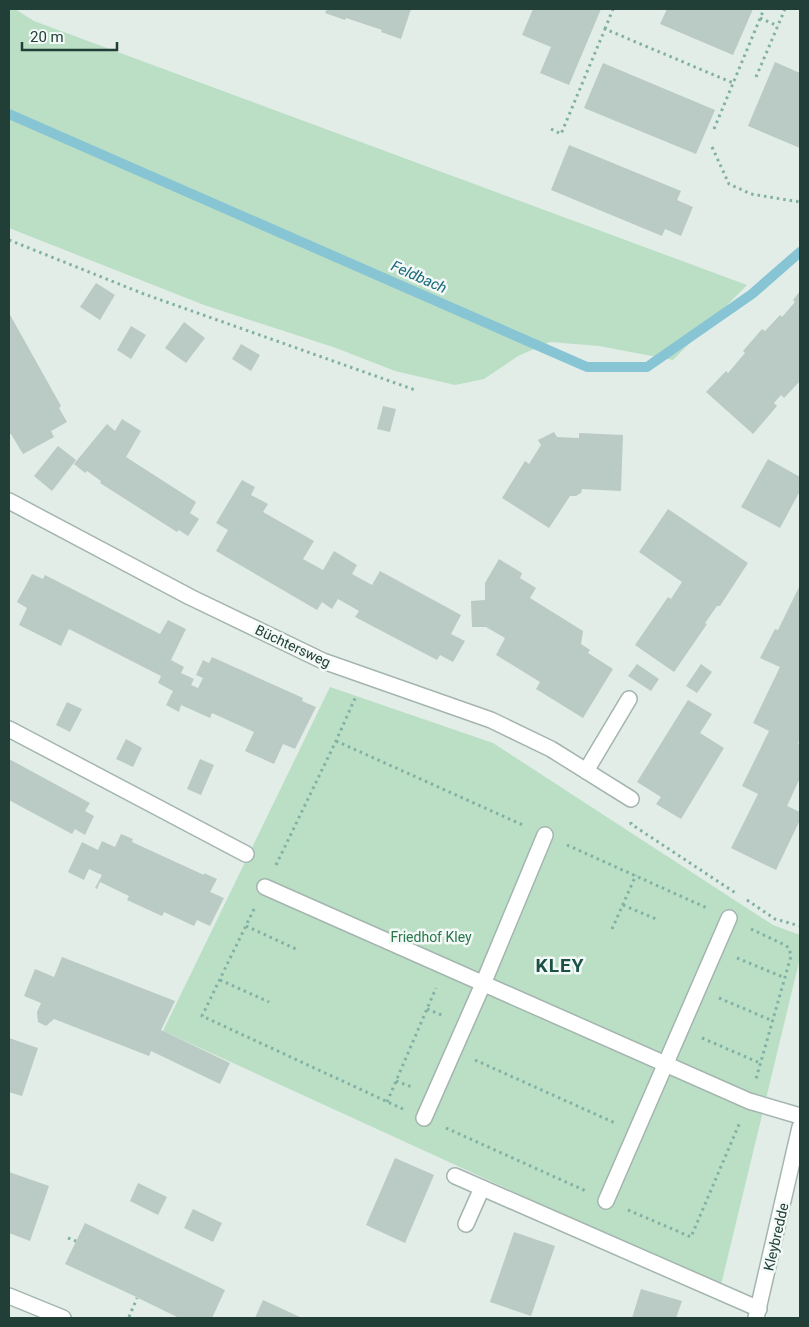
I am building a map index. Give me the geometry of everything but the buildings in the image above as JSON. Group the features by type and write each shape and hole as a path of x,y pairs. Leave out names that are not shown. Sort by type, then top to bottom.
{"street":[{"name":"Büchtersweg","path":"9,501 190,597 323,661 491,720 551,749 631,799"},
{"path":"586,771 629,699"},
{"path":"9,729 246,854"},
{"path":"424,1118 483,984 544,835"},
{"path":"265,887 749,1101 800,1116"},
{"path":"606,1201 729,918"},
{"name":"Kleybredde","path":"757,1314 800,1127"},
{"path":"455,1176 757,1314"},
{"path":"466,1224 482,1188"},
{"path":"9,1296 63,1318"}],"path":[{"path":"551,129 562,134 613,9"},
{"path":"714,129 764,9"},
{"path":"756,76 785,9"},
{"path":"760,18 778,26"},
{"path":"605,29 733,83"},
{"path":"712,147 729,184 751,194 800,202"},
{"path":"9,240 144,294 415,390"},
{"path":"202,1016 336,742 363,675"},
{"path":"631,799 631,824 776,919 800,926"},
{"path":"612,929 636,875"},
{"path":"623,904 656,919"},
{"path":"691,1237 749,1101 791,956 786,945 729,918"},
{"path":"246,926 296,949"},
{"path":"715,949 785,978"},
{"path":"387,1102 445,967"},
{"path":"220,980 269,1002"},
{"path":"698,988 773,1021"},
{"path":"680,1029 760,1064"},
{"path":"454,1051 637,1132"},
{"path":"68,1238 76,1241"},
{"path":"129,1317 137,1298"}],"green space":[{"path":"9,9 15,9 34,21 747,285 673,360 599,346 550,342 518,356 484,379 455,385 395,371 336,348 204,305 9,228"},
{"name":"Friedhof Kley","path":"330,687 493,743 773,925 800,935 800,958 720,1289 582,1223 163,1031"}],"waterway":[{"name":"Feldbach","path":"9,114 587,367 647,367 752,294 800,252"}],"district":[{"name":"KLEY","path":"560,965"}]}
